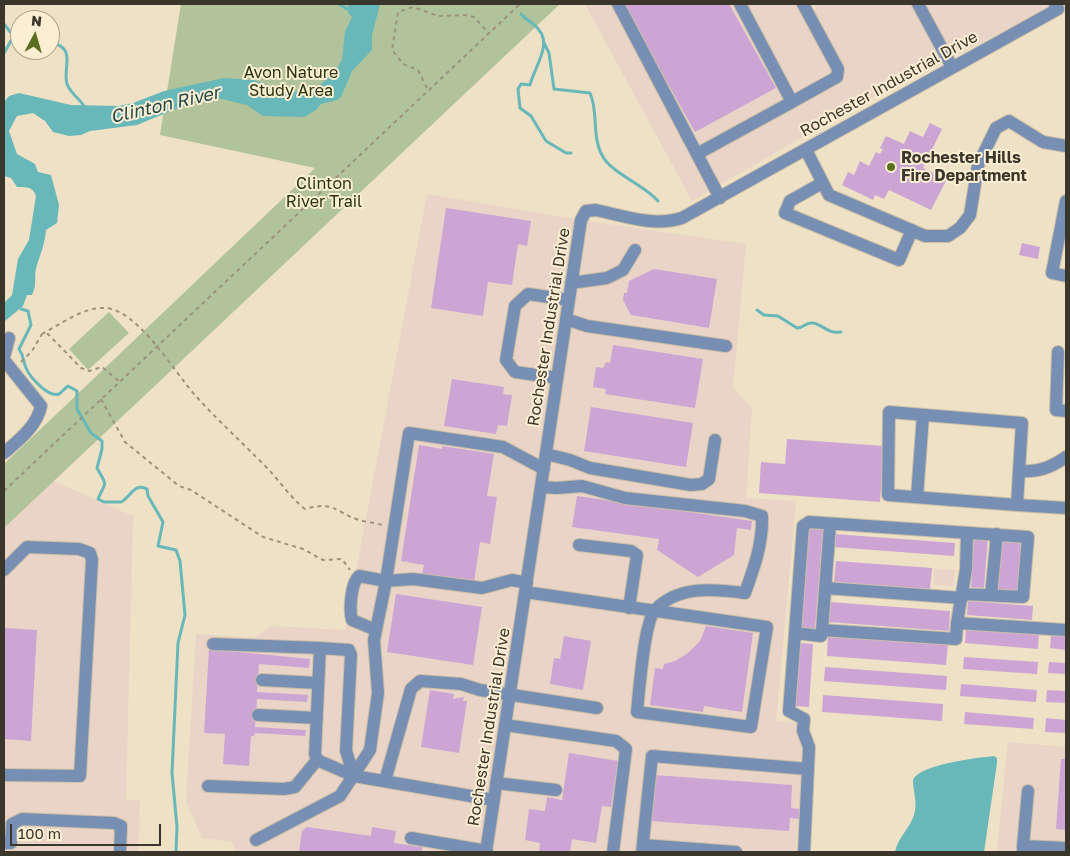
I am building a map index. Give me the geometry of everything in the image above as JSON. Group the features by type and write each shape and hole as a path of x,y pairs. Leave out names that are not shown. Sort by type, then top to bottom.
{"street":[{"path":"618,4 720,198"},
{"path":"740,4 792,102"},
{"path":"697,154 837,77 838,69 803,4"},
{"path":"918,4 952,67"},
{"name":"Rochester Industrial Drive","path":"487,852 571,283 581,220 586,211 596,210 656,223 668,223 682,218 806,150 1056,6"},
{"path":"806,150 829,195 925,236 948,236 960,228 970,215 974,203 976,169 996,128 1009,121 1043,142 1066,146"},
{"path":"822,183 790,202 785,213 899,260 912,230"},
{"path":"1066,201 1052,273 1066,276"},
{"path":"571,283 607,278 623,270 635,250"},
{"path":"557,378 515,372 506,360 515,306 528,294 569,300"},
{"path":"566,320 587,326 726,346"},
{"path":"4,454 34,423 39,416 41,406 4,358 10,338"},
{"path":"1058,352 1056,410 1066,411"},
{"path":"1017,504 1022,423 890,412 888,495 1066,508"},
{"path":"917,497 923,415"},
{"path":"256,840 340,796 370,750 378,693 374,640 386,580 409,433 503,447 544,469"},
{"path":"546,454 570,460 590,468 691,485 702,484 709,479 715,440"},
{"path":"1019,471 1036,472 1047,469 1066,457"},
{"path":"376,630 352,620 351,609 356,578 365,576 386,580 412,579 482,588 512,580 526,587 629,608 654,612 767,628 751,727 637,712 646,644 654,612 675,595 712,589 745,593 755,567 763,530 762,516 745,511 625,498 582,486 541,487"},
{"path":"804,852 809,747 803,732 804,719 789,711 803,526 809,522 966,535 973,532 1028,538 1023,597 962,596 825,588"},
{"path":"795,634 821,636 830,525"},
{"path":"991,595 997,534"},
{"path":"822,630 956,639 962,596 966,535"},
{"path":"579,545 631,551 637,555 629,608"},
{"path":"4,570 27,547 79,549 90,553 92,560 80,776 4,775"},
{"path":"957,623 1066,630"},
{"path":"213,644 349,650 351,655 346,751 354,776"},
{"path":"320,648 315,754 318,760 354,776 494,800"},
{"path":"262,680 318,683"},
{"path":"386,782 398,732 415,683 428,680 597,708"},
{"path":"258,714 317,718"},
{"path":"505,725 616,741 626,749 613,852"},
{"path":"736,852 643,849 652,756 808,768"},
{"path":"208,786 284,790 295,787 318,760"},
{"path":"496,783 556,790"},
{"path":"1028,791 1023,849 1066,848"},
{"path":"4,843 12,843 12,824 22,819 114,823 121,826 120,852"},
{"path":"411,838 487,852"}],"path":[{"path":"4,491 520,4"},
{"path":"428,89 418,70 403,64 396,57 391,45 398,12 404,8 418,8 438,16 466,14 474,17 489,33"},
{"path":"21,361 32,351 42,334 77,314 104,308 115,310 127,318 158,346 192,392 237,440 269,470 294,501 305,509 321,505 332,506 358,520 394,528"},
{"path":"42,334 48,334 81,368 89,371 102,367 120,382"},
{"path":"101,399 125,442 179,486 191,490 263,537 303,549 323,560 342,559 356,578"}],"shaded area":[{"path":"585,4 809,4 815,13 815,4 1058,4 870,98 692,201"},
{"path":"427,194 581,220 746,244 733,388 752,408 746,498 796,501 776,721 804,724 796,852 236,852 232,842 202,838 186,801 196,634 254,638 271,626 345,630"},
{"path":"53,481 133,516 126,800 140,801 138,852 4,852 4,528"},
{"path":"934,569 955,570 953,586 933,585"},
{"path":"1008,742 1066,747 1066,852 997,852"}],"green space":[{"path":"181,4 560,4 4,528 4,464 315,168 160,135"},
{"path":"109,312 129,333 88,370 69,349"}],"water":[{"name":"Clinton River","path":"348,4 380,4 372,35 372,50 352,71 341,97 337,100 321,104 316,110 304,117 263,116 247,105 222,99 208,100 188,104 137,125 90,131 81,135 69,136 53,132 45,121 33,113 17,116 9,131 17,154 35,164 38,172 51,175 59,205 57,223 46,230 44,244 36,269 35,287 32,295 27,295 23,306 4,322 4,303 12,295 18,259 29,240 36,196 32,190 25,187 17,187 11,178 4,176 4,102 9,96 19,93 71,105 118,106 133,103 164,91 224,78 254,80 276,90 288,92 303,91 321,84 335,72 342,60 345,32 352,17 348,13"},
{"path":"994,756 997,758 997,763 984,852 895,852 914,815 913,780 918,774 937,766"}],"building":[{"path":"623,4 729,4 776,88 695,132"},
{"name":"Rochester Hills Fire Department","path":"930,123 942,129 923,168 947,179 931,210 889,190 884,199 875,195 873,200 842,185 848,172 854,175 860,161 869,166 876,152 880,154 883,149 880,148 886,136 904,144 910,131 923,137"},
{"path":"446,208 531,221 527,246 518,244 512,285 488,282 483,316 431,308"},
{"path":"1022,243 1040,247 1038,259 1019,255"},
{"path":"654,269 717,279 709,328 631,315 623,300 624,293 627,293 629,281"},
{"path":"613,345 703,359 695,408 605,394 606,389 593,387 596,367 603,368 606,362 610,363"},
{"path":"452,379 504,387 503,394 512,395 507,426 498,425 496,434 444,426"},
{"path":"591,407 693,423 686,467 584,451"},
{"path":"787,439 884,446 880,502 759,493 761,462 785,464"},
{"path":"419,445 442,449 442,446 494,454 487,496 497,497 490,544 480,542 474,582 422,574 424,565 401,561"},
{"path":"577,496 752,521 751,530 737,528 734,555 698,577 657,550 659,539 572,527"},
{"path":"808,528 823,529 815,629 801,627"},
{"path":"834,534 955,543 954,556 833,547"},
{"path":"974,537 988,538 984,588 971,587"},
{"path":"1002,538 1021,539 1018,591 998,590"},
{"path":"836,561 932,568 930,589 834,582"},
{"path":"396,594 482,607 473,665 387,652"},
{"path":"968,601 1033,606 1032,620 967,615"},
{"path":"830,602 950,611 949,631 828,622"},
{"path":"706,626 753,633 742,712 704,706 703,712 650,705 655,668 663,669 664,664 675,661 688,653 700,641"},
{"path":"4,628 37,630 31,741 4,739"},
{"path":"966,629 1039,634 1038,649 965,643"},
{"path":"1051,634 1066,635 1066,650 1050,648"},
{"path":"828,635 948,645 946,665 827,656"},
{"path":"564,636 591,641 583,690 550,684 554,658 560,659"},
{"path":"799,643 813,644 809,707 795,706"},
{"path":"209,649 310,659 309,668 259,664 257,692 308,695 307,702 257,699 255,727 306,730 305,736 255,733 254,736 251,736 249,766 223,764 225,734 204,733"},
{"path":"964,657 1038,662 1037,674 963,669"},
{"path":"1049,662 1066,663 1066,674 1048,673"},
{"path":"825,667 947,676 946,690 824,681"},
{"path":"961,684 1037,690 1036,702 960,696"},
{"path":"430,690 454,694 453,699 464,697 463,701 467,701 459,753 421,747"},
{"path":"1047,690 1066,691 1066,703 1046,702"},
{"path":"823,695 943,704 942,721 822,712"},
{"path":"965,712 1034,718 1033,729 964,724"},
{"path":"1046,718 1066,720 1066,733 1045,732"},
{"path":"569,753 618,761 611,807 602,806 596,843 572,839 570,852 539,852 540,843 525,840 529,809 545,811 547,797 562,800"},
{"path":"1061,759 1066,759 1066,830 1056,829"},
{"path":"654,775 792,785 791,808 800,809 800,819 790,818 789,831 650,821"},
{"path":"307,827 371,836 372,827 396,831 394,843 422,847 422,852 299,852 302,831"}],"waterway":[{"path":"339,4 347,9"},
{"path":"521,14 539,30 543,36 544,43 541,57 530,85 521,84 518,89 520,108 531,116 546,141 566,153 571,153"},
{"path":"4,24 10,32"},
{"path":"4,53 10,42"},
{"path":"544,43 549,53 554,89 590,93 593,101 597,141 607,163 653,195 658,201"},
{"path":"60,46 64,49 67,59 67,84 84,106"},
{"path":"21,309 28,311 31,325 19,349 28,372 40,386 50,393 59,394 68,386 77,391 77,409 91,433 102,441 97,468 105,484 98,499 104,502 121,502 139,487 147,489 148,496 163,522 158,546 176,550 180,561 185,615 178,643 172,773 177,827 176,852"},
{"path":"757,310 764,315 778,316 797,328 813,323 832,332 841,332"}],"place":[{"name":"Rochester Hills Fire Department","path":"891,167"}],"park label":[{"name":"Avon Nature Study Area","path":"291,82"},
{"name":"Clinton River Trail","path":"324,193"}]}
